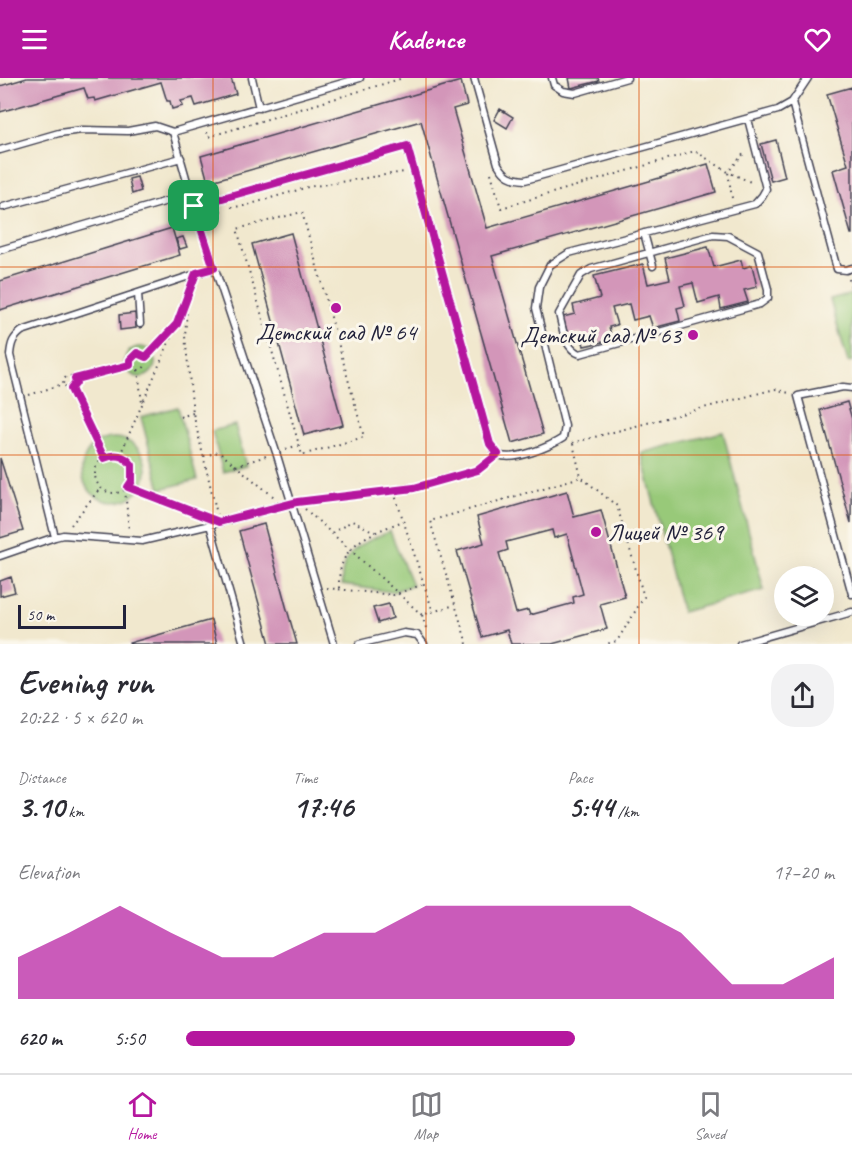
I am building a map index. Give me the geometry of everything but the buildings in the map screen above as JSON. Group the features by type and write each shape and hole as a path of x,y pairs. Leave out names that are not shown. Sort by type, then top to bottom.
{"lane":[{"path":"252,78 260,108"},
{"path":"0,150 59,133 82,130 128,131 155,126 173,132 360,78"},
{"path":"474,78 498,164 503,173 513,179 525,180 778,110 792,102 807,78"},
{"path":"552,78 554,84 563,91 575,93 627,78"},
{"path":"792,102 837,269 852,268"},
{"path":"194,206 407,146 490,444 498,454 510,457 553,445 563,438 565,426 536,308 539,286 550,265 568,252 755,204 766,189 748,119"},
{"path":"173,132 194,206 291,503 334,644"},
{"path":"3,207 181,158"},
{"path":"0,250 191,194"},
{"path":"644,233 653,266"},
{"path":"713,235 728,236 758,252 768,289 768,298 760,304 580,354 572,351 566,342 559,314 581,275 591,269 650,253 713,235"},
{"path":"55,537 10,355 15,336 22,331 214,268"},
{"path":"138,293 140,324"},
{"path":"852,388 843,387 798,396 852,594"},
{"path":"0,556 63,535 142,541 291,503"},
{"path":"210,525 244,644"},
{"path":"740,644 852,612"},
{"path":"359,644 404,633 417,635 424,644"}],"path":[{"path":"204,124 208,137 403,78"},
{"path":"734,210 728,172 754,141"},
{"path":"206,216 228,207 244,206 308,187 414,170"},
{"path":"302,212 364,437 302,455 299,446 237,229 302,212"},
{"path":"120,455 177,324 196,273"},
{"path":"188,295 185,336 193,413 219,522"},
{"path":"138,370 146,366 146,357 177,324"},
{"path":"130,365 130,360 137,353 146,357"},
{"path":"63,384 67,376 75,379 130,365 138,370"},
{"path":"138,370 142,405"},
{"path":"71,389 76,383 75,379"},
{"path":"21,398 63,384"},
{"path":"63,384 64,387 71,389 104,458"},
{"path":"573,444 775,389 798,396"},
{"path":"180,417 193,413"},
{"path":"563,438 573,444 581,477 617,506 644,597 617,641 606,644"},
{"path":"286,449 299,446"},
{"path":"204,456 219,452 274,496 291,503 414,488 478,470 498,454"},
{"path":"112,454 120,455 132,465 132,481 126,489 117,493 108,492 96,480 95,472 98,464 104,458 112,454"},
{"path":"236,466 245,463"},
{"path":"467,644 430,521 581,477"},
{"path":"63,535 101,487"},
{"path":"126,489 219,522"},
{"path":"126,489 129,540"},
{"path":"394,491 433,612"},
{"path":"304,509 422,615 428,634"},
{"path":"332,533 352,521 375,532"},
{"path":"339,588 338,574 350,549 360,540 375,532 404,521"},
{"path":"320,587 393,595 424,584"},
{"path":"422,615 455,605"}],"green space":[{"path":"852,294 852,361 848,362 830,300"},
{"path":"140,347 146,348 154,356 154,368 146,376 140,377 134,376 126,368 125,362 126,356 134,348"},
{"path":"178,407 197,480 160,489 141,417"},
{"path":"235,425 246,466 223,472 212,431"},
{"path":"723,432 764,590 682,612 641,453"},
{"path":"108,438 120,438 137,447 144,458 146,470 144,482 137,493 120,502 108,502 96,497 87,488 82,476 82,464 87,452 96,443"},
{"path":"390,531 412,585 392,592 342,585 344,564 349,556 362,544"}],"place":[{"name":"Детский сад № 64","path":"336,308"},
{"name":"Детский сад № 63","path":"693,335"},
{"name":"Лицей № 369","path":"596,532"}],"route":[{"path":"407,146 490,444 498,454 478,470 414,488 297,502 219,522 128,487 134,473 132,465 120,455 112,454 104,458 71,389 75,387 75,379 130,365 132,356 137,353 146,357 177,324 196,273 214,268 194,206 407,146"}]}
